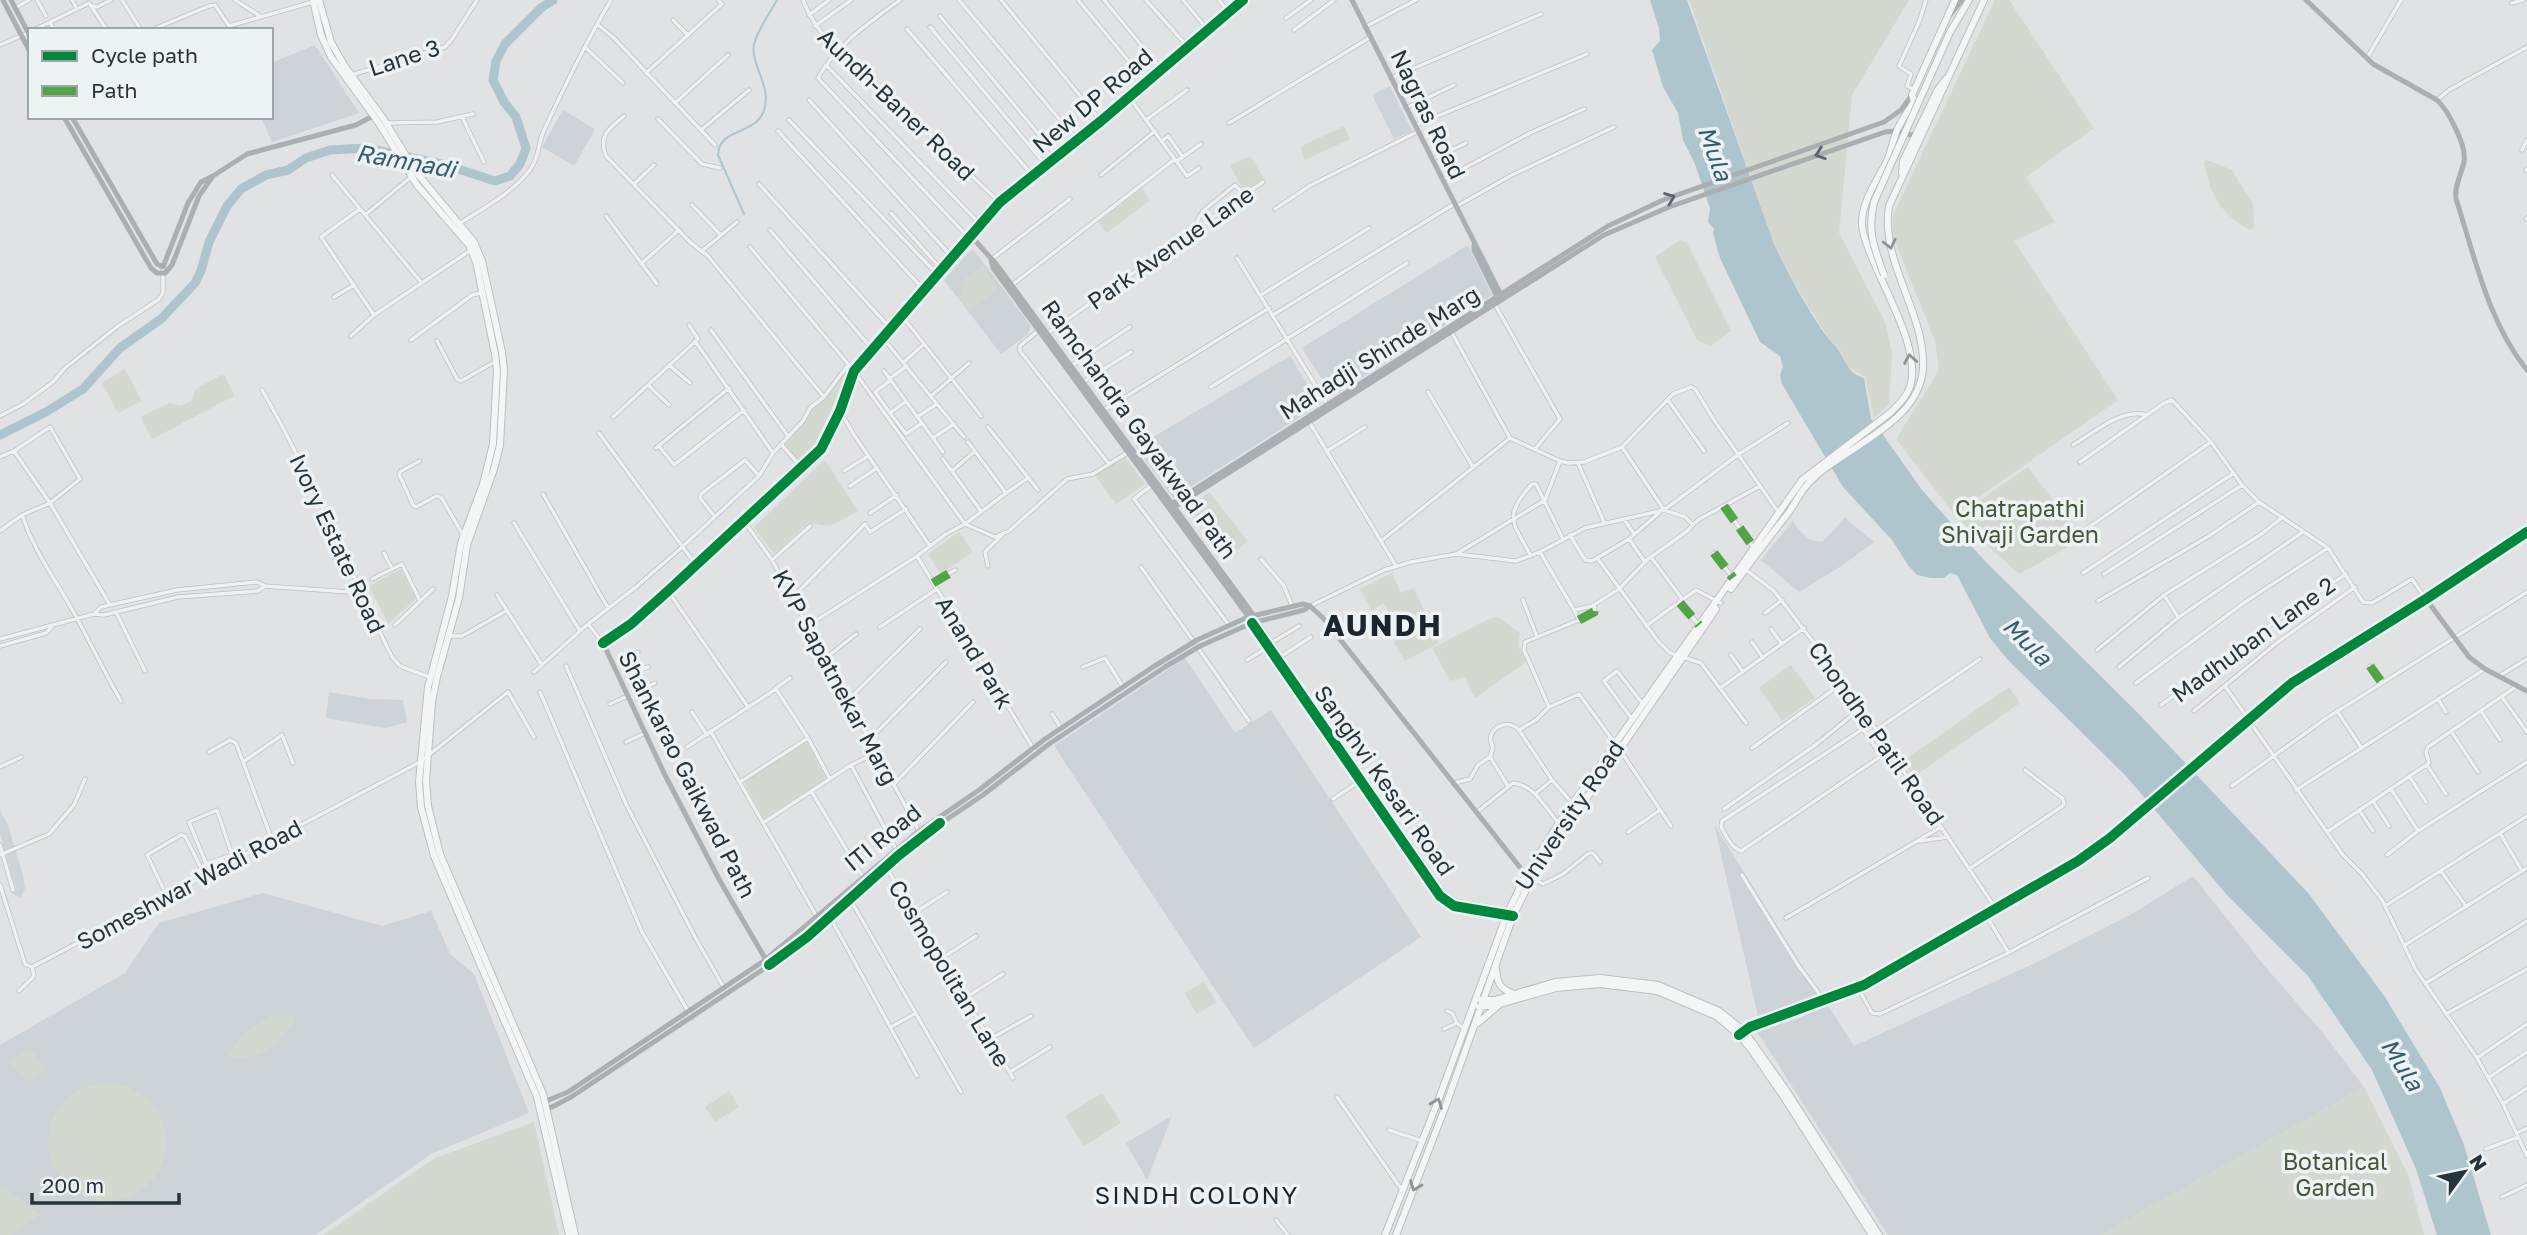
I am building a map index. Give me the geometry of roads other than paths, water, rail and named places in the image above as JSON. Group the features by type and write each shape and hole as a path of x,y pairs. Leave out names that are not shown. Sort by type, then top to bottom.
{"main road":[{"path":"3,0 28,32"},
{"path":"11,0 28,31"},
{"name":"New DP Road","path":"970,237 1000,202 1077,141 1243,0"},
{"name":"Nagras Road","path":"1352,0 1455,205 1498,300"},
{"path":"1893,416 1910,386 1912,371 1905,337 1871,239 1870,221 1874,202 1950,32 1955,0"},
{"path":"1610,229 1663,200 1884,122 1901,110 1914,93 1962,0"},
{"path":"1950,22 1969,0"},
{"path":"1893,416 1909,406 1917,394 1923,367 1919,334 1887,234 1889,206 1984,0"},
{"path":"2306,0 2367,58 2437,100 2445,109 2465,152 2455,189 2460,211 2494,314 2504,337 2524,361 2526,369"},
{"path":"316,1 331,42 386,123 394,144"},
{"path":"316,1 321,34 331,57 394,144 412,174 464,237 482,280 481,293 499,364 493,444 463,535 449,636 435,688 427,758 428,806 436,842 543,1106 575,1235"},
{"path":"1901,179 1903,162 1915,136 1938,89 1953,69"},
{"path":"1893,301 1882,283 1864,235 1862,222 1890,154 1896,131 1914,101 1914,93"},
{"path":"73,119 157,264 163,267 193,192 201,182 247,153 356,125 373,116"},
{"path":"65,119 151,268 162,274 172,265 194,206 213,176"},
{"path":"1610,229 1885,132 1896,131 1915,136"},
{"path":"412,174 460,223 479,252 499,364 500,445 489,486 467,544 451,615 430,678 420,762 421,807 430,844 543,1106 569,1235"},
{"name":"Mahadji Shinde Marg","path":"1171,507 1610,229"},
{"name":"Shankarao Gaikwad Path","path":"767,963 720,881 603,643 631,624 821,449 840,411 854,371 970,237"},
{"name":"Ramchandra Gayakwad Path","path":"970,237 991,260 1071,366 1152,485 1171,507"},
{"name":"Mahadji Shinde Marg","path":"1329,407 1452,333 1498,300"},
{"name":"Ramchandra Gayakwad Path","path":"1046,335 1253,619"},
{"name":"University Road","path":"1618,747 1643,704 1680,657 1699,625 1745,569 1802,480 1812,476 1893,416"},
{"name":"University Road","path":"1396,1235 1475,1025 1478,1003 1511,913 1529,877 1733,578 1781,516"},
{"path":"1742,1033 1858,988 2087,856 2306,673 2426,599 2527,531"},
{"path":"2426,599 2462,651 2485,669 2527,691"},
{"path":"1253,619 1303,604 1310,606 1324,619 1475,813 1529,877"},
{"path":"1253,619 1304,610 1310,606"},
{"name":"ITI Road","path":"1034,751 1061,728 1123,687 1229,625 1253,619"},
{"name":"ITI Road","path":"543,1106 661,1034 807,937 921,834 1034,751 1196,645 1253,619"},
{"name":"Sanghvi Kesari Road","path":"1253,619 1360,781 1446,902 1454,906 1511,913"},
{"name":"Sanghvi Kesari Road","path":"1269,645 1444,892 1456,901 1511,913"},
{"name":"ITI Road","path":"690,1015 724,988 767,963 863,877 885,865 896,849 921,834"},
{"name":"University Road","path":"1385,1235 1465,1029 1496,964 1511,913"},
{"path":"1496,964 1499,984 1512,994"},
{"path":"1478,1003 1542,985 1584,978 1622,979 1658,988 1716,1016 1742,1033 1786,1090 1879,1235"},
{"path":"1478,1003 1500,1004 1543,990 1577,985 1658,988"},
{"path":"1475,1025 1500,1004"},
{"path":"1742,1033 1872,1235"}],"street":[{"path":"15,8 29,0"},
{"path":"37,0 46,16"},
{"path":"72,0 76,7"},
{"path":"39,28 76,7 89,3 97,7 111,0"},
{"path":"122,0 140,28"},
{"path":"235,0 261,17"},
{"name":"Lane 3","path":"351,75 445,47 453,39 477,0"},
{"path":"460,223 503,195 530,170 537,158 542,133 611,0"},
{"path":"646,73 722,4 718,0"},
{"name":"Aundh-Baner Road","path":"803,0 815,26 838,52 893,99 963,170 1000,202"},
{"path":"809,15 829,0"},
{"path":"815,26 851,0"},
{"path":"900,0 838,52 826,65 819,80 970,237"},
{"path":"959,0 1077,141"},
{"path":"1001,0 1101,121"},
{"path":"1078,0 1146,82"},
{"path":"1112,0 1106,2 1161,70"},
{"path":"1146,0 1188,47"},
{"path":"1183,0 1208,30"},
{"path":"1219,0 1228,12"},
{"path":"1286,18 1311,0"},
{"path":"1294,30 1335,0"},
{"path":"1366,27 1416,0"},
{"path":"1914,93 1907,86 1911,74 1899,66 1926,0"},
{"path":"2367,58 2401,0"},
{"path":"2512,3 2523,0"},
{"path":"156,28 209,6 215,5 229,28 316,1"},
{"path":"92,6 106,28"},
{"path":"1391,78 1541,14"},
{"path":"940,16 1057,156"},
{"path":"673,20 688,35"},
{"path":"50,22 53,28"},
{"path":"597,24 715,145"},
{"path":"930,27 1046,166"},
{"path":"907,29 1032,176"},
{"path":"0,45 28,33"},
{"path":"1229,123 1371,37"},
{"path":"2437,100 2449,90 2527,47"},
{"path":"586,48 623,83"},
{"path":"1275,209 1311,185 1416,129 1587,54"},
{"path":"675,103 728,55"},
{"path":"826,65 980,224"},
{"path":"1406,108 1454,85"},
{"path":"701,130 749,90"},
{"path":"1146,120 1187,90"},
{"path":"1129,97 1187,176 1199,167"},
{"path":"809,100 952,257"},
{"path":"1442,180 1530,133 1584,109"},
{"path":"386,123 437,122 473,114"},
{"path":"624,116 605,132 603,147 606,156 702,251 824,397"},
{"path":"462,117 484,162"},
{"path":"658,119 702,164 720,168"},
{"path":"789,120 940,272"},
{"path":"1272,315 1455,205 1614,127"},
{"path":"778,131 925,291"},
{"path":"1101,175 1154,131"},
{"path":"1162,141 1168,136 1183,157"},
{"path":"2522,150 2527,140"},
{"path":"1432,160 1466,143"},
{"path":"1010,286 1201,144"},
{"path":"634,183 654,165"},
{"path":"365,215 412,174"},
{"path":"332,175 421,282"},
{"name":"Park Avenue Lane","path":"1046,335 1263,182"},
{"path":"759,184 891,329"},
{"path":"1192,232 1194,223 1203,211 1235,185 1244,195"},
{"path":"991,260 1070,199"},
{"path":"692,205 721,235"},
{"path":"360,209 321,237 374,315"},
{"path":"891,213 940,272"},
{"path":"606,216 657,284"},
{"path":"702,251 737,222"},
{"path":"1261,295 1369,228"},
{"path":"641,264 679,230"},
{"path":"770,230 873,350"},
{"path":"750,247 854,371 965,524 995,537 1003,534 1067,478 1093,474 1129,451"},
{"path":"351,336 374,315 471,250"},
{"path":"1237,258 1329,407"},
{"path":"1211,387 1407,263"},
{"path":"0,416 43,390 118,326 158,300 163,293 163,267"},
{"path":"334,297 354,285"},
{"path":"411,340 472,295 481,293"},
{"path":"1498,300 1560,419 1535,449"},
{"path":"1102,411 1269,308"},
{"path":"902,316 981,416"},
{"path":"612,417 698,339 688,326"},
{"path":"1071,366 1130,327"},
{"path":"1041,329 1020,346 1020,351 1109,464"},
{"path":"711,330 788,436"},
{"path":"1452,333 1510,438 1560,461 1578,463 1622,447 1674,394 1688,388 1695,389 1781,516"},
{"path":"883,338 964,437"},
{"path":"437,341 457,379 461,381 499,364"},
{"path":"695,341 773,453"},
{"path":"922,423 905,434 875,392 925,344"},
{"path":"1083,383 1130,352"},
{"path":"931,396 969,363"},
{"path":"669,365 690,383"},
{"path":"534,672 681,548 759,475 773,453 848,366"},
{"path":"884,371 943,452"},
{"path":"648,385 668,405"},
{"path":"729,388 658,447 674,465 744,410"},
{"name":"Ivory Estate Road","path":"262,390 294,449 392,657 400,666 430,678"},
{"path":"1428,392 1473,467"},
{"path":"1668,400 1704,451"},
{"path":"2080,462 2172,400 2211,442 2242,485 2259,502 2328,548 2363,602 2369,604 2412,579 2426,599"},
{"path":"890,413 906,401"},
{"path":"917,417 937,404"},
{"path":"840,411 930,546"},
{"path":"2073,445 2123,415 2136,412 2147,415"},
{"path":"1309,420 1396,566"},
{"path":"1570,535 1585,560 1598,559 1629,539 1739,454 1788,423"},
{"path":"933,438 954,424"},
{"path":"0,457 50,427 80,478 50,503 22,515 0,531"},
{"path":"988,427 1038,490"},
{"path":"1327,451 1365,427"},
{"path":"599,433 696,565"},
{"path":"1381,541 1510,438"},
{"path":"968,442 1006,493"},
{"path":"2080,534 2211,442"},
{"path":"781,444 802,468"},
{"path":"1622,447 1662,511"},
{"path":"14,451 50,503 110,605"},
{"path":"952,471 975,452"},
{"path":"844,471 868,456"},
{"path":"943,459 981,511"},
{"path":"420,461 399,474 413,505 416,507 436,496 441,498 463,535"},
{"path":"715,517 700,498 701,494 744,461 759,475"},
{"path":"1456,554 1545,500 1560,461"},
{"path":"1578,463 1604,523"},
{"path":"849,486 877,468"},
{"path":"2083,573 2234,473"},
{"path":"809,625 965,524 1028,478"},
{"path":"1531,556 1512,520 1512,512 1532,484 1536,484 1563,539"},
{"path":"1152,485 1134,499 1229,625"},
{"path":"2104,574 2242,485"},
{"path":"1574,610 1595,604 1619,589 1645,562 1693,525 1760,486"},
{"path":"542,494 608,608"},
{"path":"870,513 897,495"},
{"path":"2098,601 2209,536 2259,502"},
{"path":"1724,506 1754,548"},
{"path":"793,597 865,524 870,532 906,509"},
{"path":"1310,606 1396,566 1456,554 1516,561 1540,552 1570,535 1604,523 1662,511 1685,517 1693,525"},
{"path":"22,515 35,549 121,701"},
{"path":"2098,650 2164,595 2260,535 2283,517"},
{"path":"1624,519 1634,534"},
{"name":"KVP Sapatnekar Marg","path":"744,521 772,560 809,625 921,834"},
{"path":"514,523 580,631"},
{"path":"772,560 810,526"},
{"path":"2119,667 2179,617 2304,531"},
{"path":"988,566 985,552 1003,534"},
{"path":"1629,539 1645,562"},
{"path":"2136,683 2245,602 2328,548"},
{"path":"1540,552 1579,620"},
{"path":"384,553 392,569"},
{"path":"1714,554 1733,578"},
{"name":"Anand Park","path":"917,556 1034,751"},
{"path":"1651,557 1699,625"},
{"path":"1261,559 1284,586 1292,606"},
{"path":"1598,559 1667,651 1701,663 1746,723"},
{"path":"372,579 402,564 420,601"},
{"path":"1140,567 1249,720"},
{"name":"Chondhe Patil Road","path":"1745,569 1782,600 1844,682 1996,909"},
{"path":"933,583 955,570"},
{"name":"Madhuban Lane 2","path":"2161,705 2346,573"},
{"path":"94,614 100,607 177,590 257,582 265,586 363,593"},
{"path":"0,639 94,614 104,615 178,597 258,591 265,586"},
{"path":"2194,711 2278,642 2355,587"},
{"path":"395,625 433,589"},
{"path":"880,626 937,589"},
{"path":"1646,626 1696,590 1719,602"},
{"path":"668,591 748,708"},
{"path":"2232,786 2337,711 2527,592"},
{"path":"498,595 542,665"},
{"path":"2164,595 2179,617"},
{"path":"1522,600 1537,637"},
{"path":"1765,613 1782,600"},
{"path":"1549,707 1523,645 1585,619 1594,612 1595,604"},
{"path":"449,636 462,636 506,611"},
{"path":"116,612 145,671"},
{"path":"588,624 603,643"},
{"path":"1247,660 1299,626"},
{"path":"0,646 46,633 52,627"},
{"path":"1720,688 1804,628"},
{"path":"848,700 920,629"},
{"path":"1771,629 1782,644"},
{"path":"826,657 856,634"},
{"path":"1280,657 1311,637"},
{"path":"1752,642 1763,658"},
{"path":"638,652 620,660 635,692 655,683"},
{"path":"1731,655 1743,672"},
{"path":"1083,667 1105,658 1123,687"},
{"path":"1876,730 1980,659"},
{"path":"2499,676 2527,659"},
{"path":"869,740 946,662"},
{"path":"566,666 626,804 724,988"},
{"path":"2370,666 2382,683"},
{"path":"627,675 648,667"},
{"path":"2296,790 2485,669"},
{"path":"1632,720 1604,681 1617,671 1643,704"},
{"path":"687,747 790,678"},
{"path":"1752,748 1844,682"},
{"path":"2224,686 2343,855 2373,887 2426,983 2503,1104 2527,1156"},
{"path":"2326,832 2427,765 2430,762 2426,752 2428,747 2517,686"},
{"path":"775,689 808,738 830,779"},
{"name":"Someshwar Wadi Road","path":"32,967 207,875 233,858 427,758 508,692 534,737"},
{"path":"540,692 642,932 690,1015"},
{"path":"1519,730 1536,720 1549,707 1579,694 1671,826"},
{"path":"610,704 628,696"},
{"path":"2502,697 2527,732"},
{"path":"2438,699 2446,712"},
{"path":"894,784 974,702"},
{"path":"1724,808 1818,743 1861,707"},
{"path":"2337,711 2362,748"},
{"path":"2480,711 2500,740"},
{"path":"692,712 709,733 740,782 821,924"},
{"path":"1052,714 1061,728"},
{"path":"1872,723 1722,821 1721,827 1728,839 1741,851 1890,750"},
{"path":"1508,786 1491,756 1493,747 1489,741 1494,730 1500,725 1510,724 1519,730 1552,780 1576,807"},
{"path":"1863,729 1881,756"},
{"path":"2451,731 2478,772"},
{"path":"626,742 645,733"},
{"path":"243,762 282,734 293,763"},
{"path":"740,782 808,738"},
{"path":"209,751 233,740 272,840"},
{"path":"763,823 851,765 876,753"},
{"path":"1452,783 1470,779 1478,765 1491,756"},
{"path":"0,766 21,757"},
{"path":"2387,855 2418,831 2527,762"},
{"path":"851,765 896,849"},
{"path":"2427,765 2446,794"},
{"path":"1969,869 2064,805 2063,800 2025,770"},
{"path":"2410,776 2426,802"},
{"path":"1,854 49,834 74,806 85,779"},
{"path":"1535,794 1552,780"},
{"path":"1333,799 1360,781"},
{"path":"1475,813 1508,786 1520,783 1531,789 1562,827"},
{"path":"2390,789 2418,831"},
{"path":"811,791 863,877"},
{"path":"2373,801 2389,827"},
{"path":"206,864 233,858 217,810 189,822 206,864 207,875"},
{"path":"1628,832 1660,810"},
{"path":"2359,810 2373,831"},
{"path":"2385,906 2527,816"},
{"path":"1786,918 1941,827"},
{"path":"2405,945 2525,870 2500,833"},
{"path":"164,890 147,855 181,835 185,836 207,875"},
{"path":"1918,841 1948,837"},
{"path":"0,845 13,890"},
{"path":"1529,877 1544,884 1563,874 1589,853 1593,853 1600,862"},
{"name":"Cosmopolitan Lane","path":"885,865 1013,1078"},
{"path":"2441,870 2467,906"},
{"path":"1742,875 1798,965 1825,1001"},
{"path":"1858,988 1875,1015 2008,953 2148,878"},
{"path":"0,885 25,964 32,967 34,976 19,991"},
{"path":"914,913 947,892"},
{"path":"850,899 961,1092"},
{"path":"0,910 7,906"},
{"path":"1986,915 2008,953"},
{"path":"830,917 917,1076"},
{"path":"2426,983 2527,921"},
{"path":"942,957 976,936"},
{"path":"2446,1014 2527,969"},
{"path":"965,998 1003,975"},
{"path":"1447,1011 1452,1013 1457,1023 1465,1029"},
{"path":"891,1027 916,1013"},
{"path":"990,1039 1031,1016"},
{"path":"1444,1029 1457,1023"},
{"path":"2476,1058 2527,1024"},
{"path":"1010,1072 1050,1047"},
{"path":"2488,1078 2527,1052"},
{"path":"2503,1104 2527,1088"},
{"path":"1337,1097 1402,1190"},
{"path":"2486,1149 2527,1128"},
{"path":"1389,1130 1422,1141"},
{"path":"2502,1197 2527,1185"},
{"path":"1276,1220 1288,1235"}],"water":[{"name":"Mula","path":"1650,0 1687,0 1774,244 1796,288 1822,330 1852,371 1864,378 1871,418 1922,490 1983,559 2140,715 2309,894 2385,997 2440,1088 2464,1145 2491,1235 2437,1235 2416,1169 2372,1070 2308,976 2227,895 2126,776 2008,660 1990,638 1957,575 1950,573 1944,578 1931,578 1917,575 1892,540 1843,487 1782,384 1780,375 1783,367 1780,356 1760,342 1720,258 1714,229 1708,222 1710,209 1695,164 1683,140 1678,113 1663,87 1652,50 1660,41 1659,28"}],"waterway":[{"name":"Ramnadi","path":"0,435 46,412 83,389 120,348 161,319 195,283 209,242 227,206 241,189 266,175 288,170 306,158 330,150 366,148 446,165 495,181 510,176 520,164 526,148 516,117 504,102 493,80 496,61 505,44 541,8 553,0"},
{"path":"744,214 718,155 724,140 752,125 763,113 766,95 755,61 754,44 777,0"}],"district":[{"name":"AUNDH","path":"1383,625"},
{"name":"SINDH COLONY","path":"1197,1194"}],"park label":[{"name":"Chatrapathi Shivaji Garden","path":"2020,521"},
{"name":"Botanical Garden","path":"2335,1174"}]}
